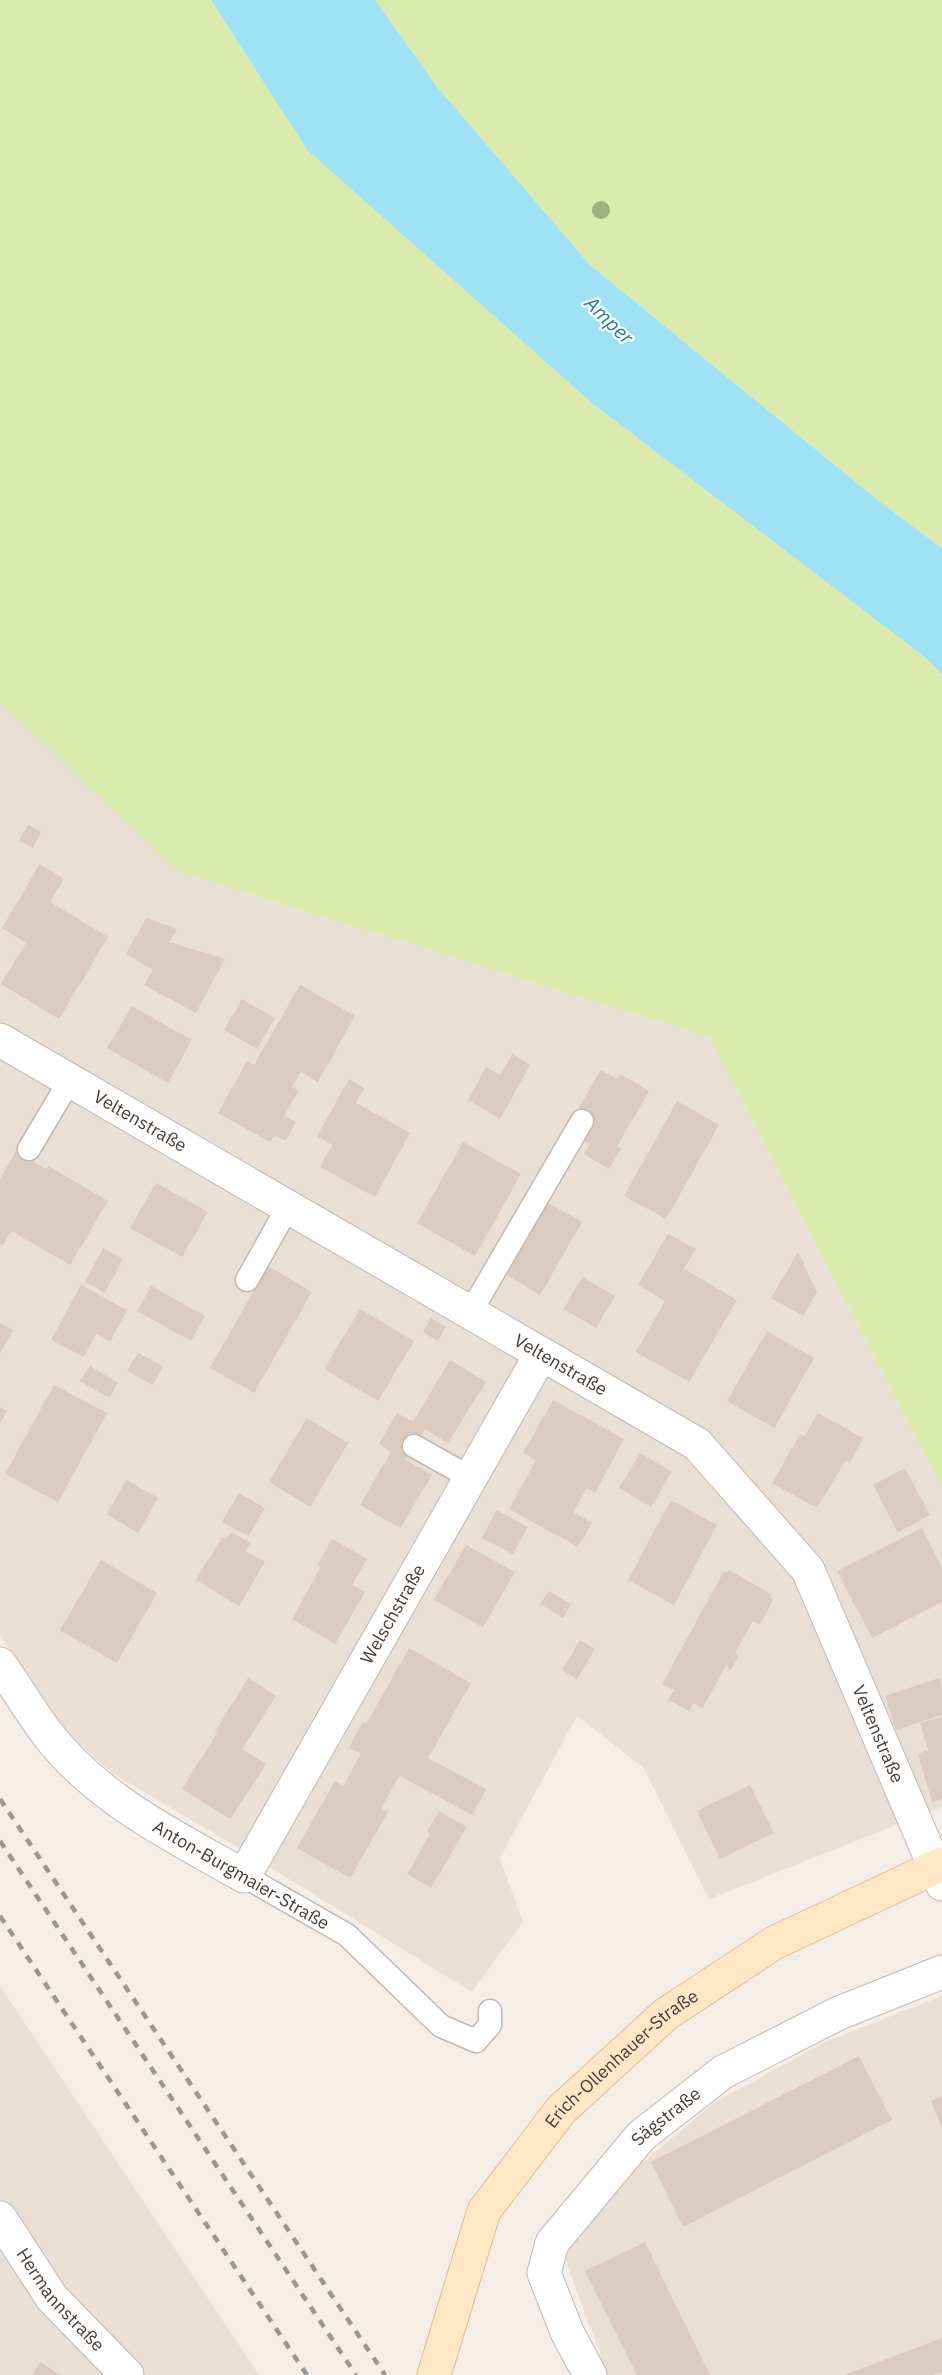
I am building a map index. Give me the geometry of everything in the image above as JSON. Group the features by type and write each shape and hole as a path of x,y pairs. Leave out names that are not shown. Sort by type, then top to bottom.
{"street":[{"name":"Veltenstraße","path":"0,1040 697,1444 808,1570 939,1872"},
{"name":"Welschstraße","path":"244,1876 541,1354"},
{"name":"Anton-Burgmaier-Straße","path":"0,1664 49,1736 77,1766 136,1815 244,1876"},
{"name":"Erich-Ollenhauer-Straße","path":"434,2375 484,2211 561,2110 666,2014 774,1942 939,1872"},
{"name":"Sägstraße","path":"590,2375 567,2332 544,2273 552,2243 641,2136 723,2072 839,2013 942,1972"},
{"name":"Hermannstraße","path":"0,2218 52,2298 127,2375"}],"lane":[{"path":"29,1149 70,1080"},
{"path":"471,1313 582,1120"},
{"path":"247,1280 288,1207"},
{"path":"414,1446 471,1478"},
{"name":"Anton-Burgmaier-Straße","path":"244,1876 347,1935 441,2026 476,2041 490,2025 490,2011"}],"shaded area":[{"path":"0,701 179,872 709,1037 942,1488 942,1807 709,1899 644,1768 577,1716 500,1858 523,1922 472,1992 112,1773 69,1735 0,1635"},
{"path":"0,1986 259,2375 0,2375"},
{"path":"942,1996 942,2375 608,2375 564,2257 626,2177 712,2104 825,2042"}],"green space":[{"path":"0,0 211,0 307,150 593,404 926,658 942,674 942,1488 709,1037 179,872 0,702"},
{"path":"375,0 942,0 942,548 880,502 590,265 438,88"}],"water":[{"name":"Amper","path":"211,0 375,0 438,88 590,265 880,502 942,548 942,674 926,658 593,404 307,150"}],"building":[{"path":"28,825 41,832 33,848 19,841"},
{"path":"40,864 64,879 50,902 108,937 59,1019 1,984 26,943 2,928"},
{"path":"146,918 177,929 169,942 225,959 196,1013 144,985 153,970 126,954"},
{"path":"300,985 355,1016 318,1082 301,1072 292,1087 299,1091 284,1116 296,1122 285,1141 275,1135 270,1142 218,1113 247,1061 254,1065"},
{"path":"242,999 275,1018 257,1049 224,1030"},
{"path":"132,1006 192,1040 168,1083 107,1048"},
{"path":"512,1054 530,1065 500,1119 468,1100 486,1067 500,1075"},
{"path":"601,1070 617,1079 620,1074 649,1091 617,1146 621,1148 609,1169 584,1154 590,1144 582,1140 574,1116"},
{"path":"349,1079 364,1088 356,1103 410,1133 375,1197 320,1167 332,1145 317,1136"},
{"path":"677,1101 719,1125 666,1219 624,1196"},
{"path":"463,1142 521,1174 475,1256 417,1223"},
{"path":"16,1151 46,1169 48,1166 108,1201 70,1265 11,1231 3,1245 0,1244 0,1179"},
{"path":"156,1183 208,1212 182,1257 130,1228"},
{"path":"541,1199 582,1222 540,1295 500,1271"},
{"path":"668,1234 696,1249 684,1269 737,1300 689,1382 636,1352 665,1301 638,1285"},
{"path":"103,1248 123,1259 105,1293 85,1282"},
{"path":"798,1252 817,1292 803,1316 771,1298"},
{"path":"268,1266 312,1292 254,1393 210,1368"},
{"path":"582,1277 615,1296 596,1328 564,1309"},
{"path":"81,1285 127,1310 110,1342 96,1334 84,1357 51,1340"},
{"path":"151,1286 205,1316 191,1341 137,1311"},
{"path":"360,1309 414,1341 378,1401 324,1369"},
{"path":"431,1318 446,1327 438,1341 423,1332"},
{"path":"0,1323 13,1330 0,1354"},
{"path":"767,1331 814,1358 774,1428 727,1401"},
{"path":"138,1353 163,1366 153,1385 127,1371"},
{"path":"450,1360 486,1382 448,1443 425,1429 406,1460 432,1475 400,1528 360,1505 391,1452 379,1444 397,1413 413,1422"},
{"path":"90,1366 118,1383 109,1398 80,1381"},
{"path":"54,1385 107,1413 58,1502 5,1474"},
{"path":"553,1400 624,1439 595,1493 587,1488 573,1512 592,1523 578,1547 509,1509 536,1460 523,1453"},
{"path":"0,1407 7,1411 0,1423"},
{"path":"818,1413 863,1438 850,1462 846,1460 817,1508 772,1483 800,1434 805,1436"},
{"path":"307,1418 348,1443 310,1507 269,1482"},
{"path":"640,1453 672,1472 651,1507 619,1488"},
{"path":"905,1468 930,1515 898,1532 873,1485"},
{"path":"126,1480 158,1498 138,1533 107,1514"},
{"path":"239,1493 265,1508 248,1536 222,1522"},
{"path":"671,1500 717,1525 674,1605 628,1580"},
{"path":"497,1510 528,1527 513,1554 482,1538"},
{"path":"922,1528 942,1568 942,1602 872,1638 837,1571"},
{"path":"231,1532 250,1543 246,1551 265,1562 239,1606 196,1580 222,1537 226,1539"},
{"path":"332,1539 367,1559 352,1585 365,1592 335,1644 292,1619 321,1567 317,1565"},
{"path":"466,1545 515,1572 483,1627 434,1600"},
{"path":"101,1560 157,1593 117,1663 60,1630"},
{"path":"729,1570 771,1594 769,1597 773,1600 760,1624 753,1621 735,1653 739,1656 731,1670 726,1666 702,1708 693,1703 689,1711 668,1700 674,1690 662,1684 724,1571 727,1573"},
{"path":"549,1591 571,1604 563,1618 540,1604"},
{"path":"580,1640 595,1649 577,1679 562,1670"},
{"path":"409,1648 471,1683 428,1758 486,1789 472,1815 400,1776 381,1808 388,1812 350,1878 297,1848 335,1781 343,1786 361,1754 349,1748 363,1722 366,1724"},
{"path":"248,1678 276,1696 242,1749 266,1764 230,1819 182,1789"},
{"path":"939,1678 942,1687 942,1715 896,1730 885,1696"},
{"path":"942,1717 942,1799 932,1802 918,1754 928,1750 920,1723"},
{"path":"750,1785 774,1833 720,1859 697,1811"},
{"path":"439,1811 467,1827 431,1888 407,1874 430,1834 427,1831"},
{"path":"859,2056 892,2120 683,2227 651,2162"},
{"path":"942,2096 942,2127 931,2101"},
{"path":"645,2242 710,2375 637,2375 585,2271"},
{"path":"942,2338 942,2372 933,2375 845,2375"},
{"path":"40,2362 54,2371 61,2375 32,2375"}],"railway":[{"path":"0,1799 385,2375"},
{"path":"0,1841 356,2375"},
{"path":"0,1916 307,2375"}]}
